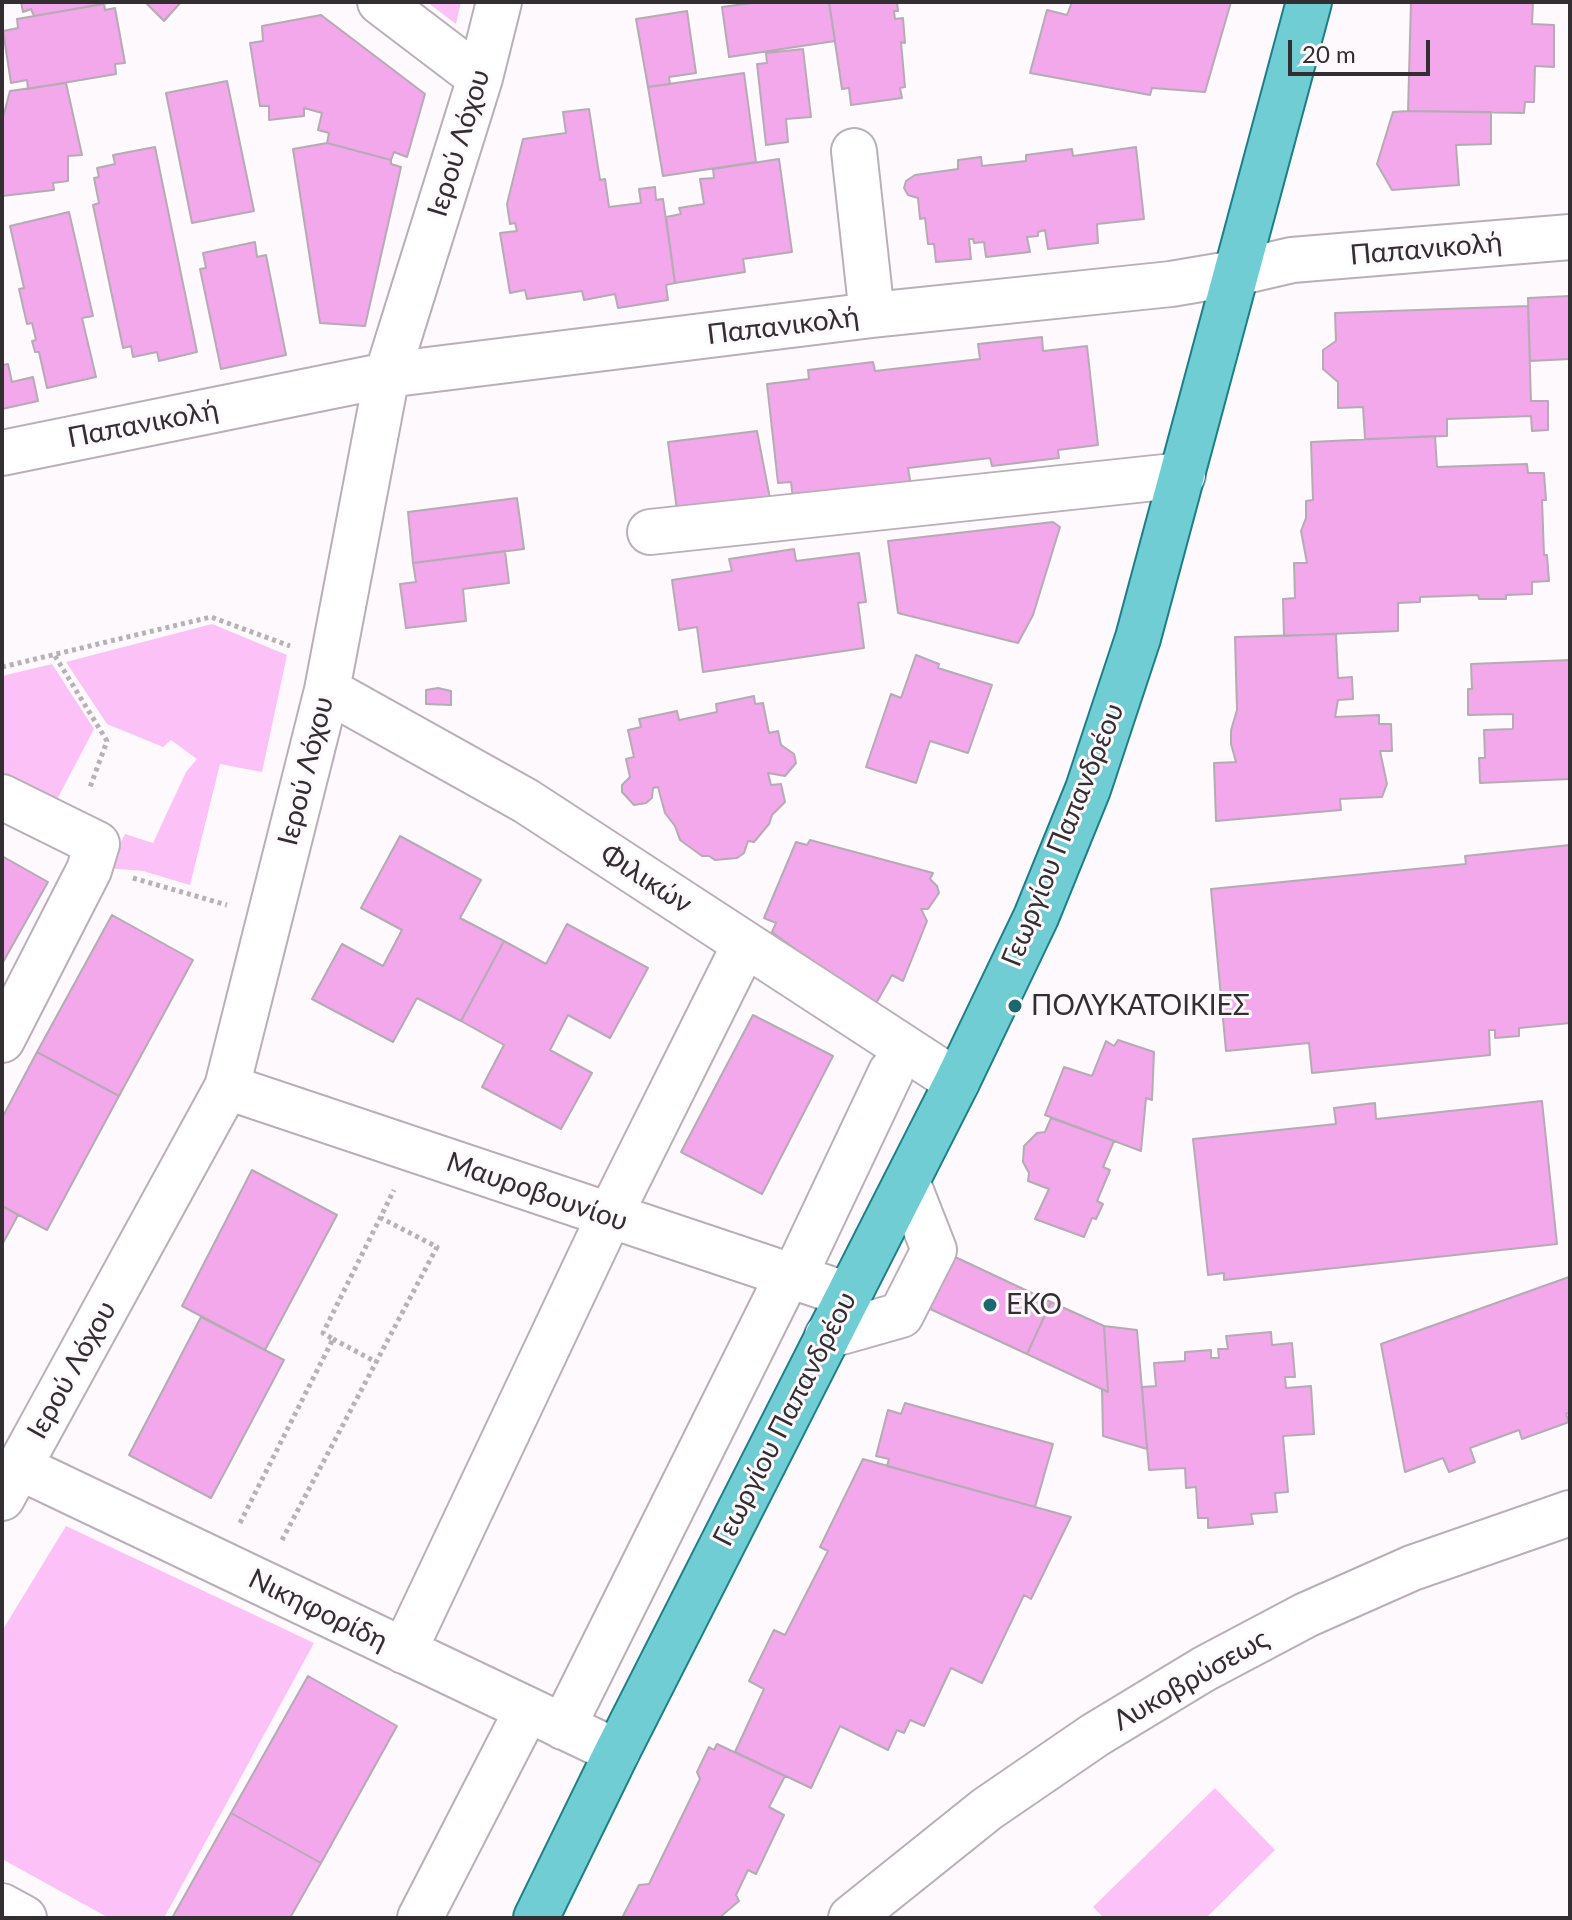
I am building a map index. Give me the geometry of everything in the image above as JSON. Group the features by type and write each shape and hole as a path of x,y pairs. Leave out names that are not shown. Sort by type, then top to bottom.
{"main road":[{"name":"Γεωργίου Παπανδρέου","path":"536,1918 957,1082 1036,917 1088,789 1138,638 1309,2"}],"street":[{"path":"380,2 480,78"},
{"name":"Ιερού Λόχου","path":"10,1482 227,1087 330,676 387,375 480,78 499,2"},
{"path":"854,151 872,315"},
{"name":"Παπανικολή","path":"2,453 387,375 872,315 1171,284 1292,260 1570,237"},
{"path":"650,532 1183,475"},
{"name":"Φιλικών","path":"330,676 957,1082"},
{"path":"2,797 81,851 2,1040"},
{"path":"404,1651 609,1217 745,944"},
{"path":"420,1918 545,1718 791,1276 891,1072"},
{"name":"Μαυροβουνίου","path":"227,1087 848,1295"},
{"path":"827,1336 901,1315 934,1250 907,1181"},
{"name":"Νικηφορίδη","path":"10,1482 219,1563 617,1752"},
{"name":"Λυκοβρύσεως","path":"851,1918 987,1809 1095,1735 1204,1669 1306,1615 1412,1568 1570,1513"},
{"path":"2,1906 24,1918"}],"path":[{"path":"2,667 211,617 330,676"},
{"path":"55,656 107,741 81,851 152,882 269,918"},
{"path":"376,1362 323,1333 414,1150"},
{"path":"260,1582 437,1247 381,1218"},
{"path":"219,1563 333,1339"}],"shaded area":[{"path":"427,2 461,2 456,24"},
{"path":"212,624 287,655 262,772 220,764 190,885 143,871 107,868 125,834 153,843 186,772 197,759 171,740 163,747 107,724 66,662"},
{"path":"52,664 94,729 53,807 2,783 2,676"},
{"path":"66,1526 314,1643 164,1918 109,1918 2,1859 2,1631"},
{"path":"1215,1788 1275,1850 1206,1918 1104,1918 1093,1907"}],"building":[{"path":"21,2 114,2 34,16 31,9 23,12"},
{"path":"145,2 181,2 164,21"},
{"path":"759,2 829,2 835,41 729,57 722,7"},
{"path":"829,2 897,2 895,19 903,18 905,43 901,42 905,87 900,88 902,98 851,105 849,88 842,89"},
{"path":"1072,2 1231,2 1205,92 1152,88 1150,95 1030,73 1047,10 1067,15"},
{"path":"1411,2 1533,2 1532,24 1554,25 1554,67 1535,66 1534,102 1525,102 1524,113 1408,111"},
{"path":"104,4 105,10 115,8 125,63 115,64 116,74 28,89 27,80 11,83 3,31 18,28 17,19"},
{"path":"687,11 696,73 669,77 670,84 648,87 636,19"},
{"path":"321,15 425,94 407,157 394,152 391,160 327,143 329,133 318,130 322,113 304,108 304,116 269,120 269,106 260,106 250,43 263,41 262,26"},
{"path":"803,49 811,117 786,119 788,142 766,145 757,64 767,63 766,53"},
{"path":"744,73 756,162 663,176 648,87"},
{"path":"227,81 254,211 192,223 166,93"},
{"path":"66,83 82,155 68,156 68,181 53,183 54,190 2,196 2,121 10,91"},
{"path":"589,109 600,180 605,179 609,207 641,203 639,189 655,187 656,200 663,199 675,283 666,285 668,300 618,308 615,294 584,300 582,291 527,299 525,290 510,293 500,233 517,231 515,223 510,224 507,204 523,139 566,133 563,112"},
{"path":"1393,112 1491,112 1491,144 1456,145 1459,185 1392,190 1377,164"},
{"path":"327,143 391,160 391,164 401,167 365,326 320,323 293,149"},
{"path":"155,147 197,352 159,361 157,352 133,357 131,346 123,348 93,205 99,203 94,178 99,177 97,168 115,164 113,155"},
{"path":"1136,147 1144,219 1097,224 1098,243 1048,249 1045,230 1038,232 1038,236 1027,237 1030,252 986,257 984,242 974,243 973,239 969,239 971,259 936,262 934,244 928,244 925,218 920,219 918,198 908,195 904,188 906,181 915,175 958,169 958,160 981,157 982,166 1026,161 1026,155 1072,149 1073,156"},
{"path":"779,159 792,252 743,259 745,272 675,283 666,217 681,214 679,208 704,204 700,179 714,178 713,169"},
{"path":"69,212 93,316 82,318 96,377 47,388 39,352 35,352 32,341 36,340 32,323 27,324 19,289 24,288 10,226"},
{"path":"255,242 257,257 266,255 286,355 221,369 200,269 206,268 203,253"},
{"path":"1570,296 1570,359 1530,361 1528,298"},
{"path":"1528,306 1531,401 1548,401 1548,430 1532,431 1531,416 1447,419 1447,436 1365,439 1363,407 1338,408 1338,382 1323,369 1323,350 1336,341 1335,313"},
{"path":"1042,337 1043,351 1087,346 1098,445 1058,450 1059,458 992,466 990,458 908,468 911,485 793,499 791,482 778,483 767,384 809,379 808,370 873,362 875,371 980,359 978,344"},
{"path":"2,359 3,365 8,364 12,382 33,377 38,401 2,409"},
{"path":"757,431 771,504 678,518 668,442"},
{"path":"1435,436 1437,467 1527,464 1528,473 1544,473 1544,555 1547,555 1549,581 1532,582 1532,594 1506,595 1506,599 1479,599 1478,595 1420,597 1420,602 1398,603 1398,631 1284,636 1283,599 1295,598 1294,563 1307,563 1301,531 1306,518 1306,501 1313,500 1311,442"},
{"path":"517,498 524,549 413,563 408,512"},
{"path":"1053,522 1060,527 1033,615 1018,643 898,613 888,541"},
{"path":"794,549 796,561 859,553 866,602 858,603 864,648 703,672 697,627 679,630 672,580 732,571 729,559"},
{"path":"505,551 509,583 463,589 466,621 406,628 400,584 416,582 413,563"},
{"path":"1336,634 1338,678 1352,677 1353,699 1338,700 1335,717 1379,715 1379,724 1391,724 1392,751 1380,751 1387,784 1382,797 1340,799 1341,810 1216,821 1214,763 1236,762 1231,744 1231,730 1237,710 1235,637"},
{"path":"916,655 939,664 938,668 992,685 968,753 930,741 916,783 866,767 891,694 901,698"},
{"path":"1570,660 1570,779 1480,783 1479,758 1485,758 1484,730 1513,729 1513,714 1468,715 1468,689 1472,689 1471,664"},
{"path":"438,688 451,691 451,705 426,704 426,690"},
{"path":"754,696 755,704 763,703 769,733 778,731 781,745 794,754 796,763 785,776 768,773 771,785 781,784 785,802 754,842 748,841 744,853 737,858 715,860 702,856 680,840 675,826 665,813 658,787 653,788 652,798 646,803 634,805 622,792 622,785 630,777 626,759 634,757 628,730 641,727 639,719 677,711 679,720 717,712 716,704"},
{"path":"400,836 481,880 460,918 504,941 461,1021 417,998 393,1042 312,999 342,944 383,966 402,930 361,908"},
{"path":"810,840 933,873 930,879 939,893 928,909 921,909 927,921 903,981 892,975 874,1007 772,932 776,923 764,918 796,842 807,845"},
{"path":"1570,845 1570,1023 1519,1028 1519,1036 1495,1038 1495,1030 1489,1030 1490,1055 1312,1073 1309,1043 1226,1051 1211,889 1466,864 1465,856"},
{"path":"2,856 48,882 2,964"},
{"path":"112,915 193,960 119,1096 37,1052"},
{"path":"567,924 648,968 610,1038 568,1015 550,1050 592,1073 561,1129 482,1087 504,1045 461,1021 504,941 546,964"},
{"path":"753,1015 833,1056 762,1194 681,1152"},
{"path":"1118,1040 1154,1052 1152,1100 1146,1098 1141,1151 1045,1115 1064,1067 1092,1076 1106,1041 1114,1046"},
{"path":"37,1052 119,1096 47,1230 2,1206 2,1118"},
{"path":"1542,1101 1557,1244 1224,1280 1224,1273 1208,1275 1193,1139 1336,1124 1334,1108 1375,1103 1376,1119"},
{"path":"1051,1118 1114,1141 1103,1167 1110,1170 1097,1201 1103,1204 1096,1219 1092,1218 1084,1237 1035,1219 1049,1189 1028,1181 1029,1173 1023,1162 1024,1146 1037,1133 1045,1132"},
{"path":"252,1170 337,1215 265,1350 182,1306"},
{"path":"2,1206 18,1215 2,1245"},
{"name":"EKO","path":"953,1256 1051,1302 1027,1354 928,1308"},
{"path":"1569,1277 1570,1412 1566,1414 1569,1422 1522,1439 1519,1430 1470,1448 1475,1462 1449,1472 1443,1458 1405,1472 1381,1344"},
{"path":"1051,1302 1104,1326 1108,1392 1027,1354"},
{"path":"201,1317 284,1360 211,1498 129,1455"},
{"path":"1104,1326 1137,1330 1147,1449 1103,1436 1102,1389 1108,1392"},
{"path":"1271,1332 1272,1345 1292,1343 1295,1377 1285,1377 1286,1388 1311,1386 1314,1434 1283,1436 1288,1492 1275,1493 1277,1512 1251,1514 1253,1524 1208,1528 1208,1518 1198,1518 1196,1487 1186,1488 1185,1468 1149,1470 1142,1387 1156,1386 1154,1363 1185,1361 1185,1352 1211,1350 1211,1358 1219,1358 1218,1349 1228,1349 1226,1336"},
{"path":"905,1403 1053,1444 1035,1507 887,1466 889,1459 876,1456 888,1410 901,1414"},
{"path":"863,1459 1071,1517 1031,1599 1024,1595 982,1683 951,1668 924,1726 910,1720 904,1733 897,1730 888,1750 840,1726 811,1788 735,1752 764,1689 749,1681 774,1630 785,1635 828,1551 820,1547"},
{"path":"308,1676 397,1726 321,1863 231,1813"},
{"path":"717,1744 785,1776 769,1807 784,1815 756,1874 748,1870 736,1895 739,1901 719,1918 622,1918 639,1885 649,1884 700,1779 697,1772 709,1747 714,1750"},
{"path":"231,1813 321,1863 290,1918 172,1918"}],"place":[{"name":"ΠΟΛΥΚΑΤΟΙΚΙΕΣ","path":"1015,1006"},
{"name":"EKO","path":"990,1305"}]}
